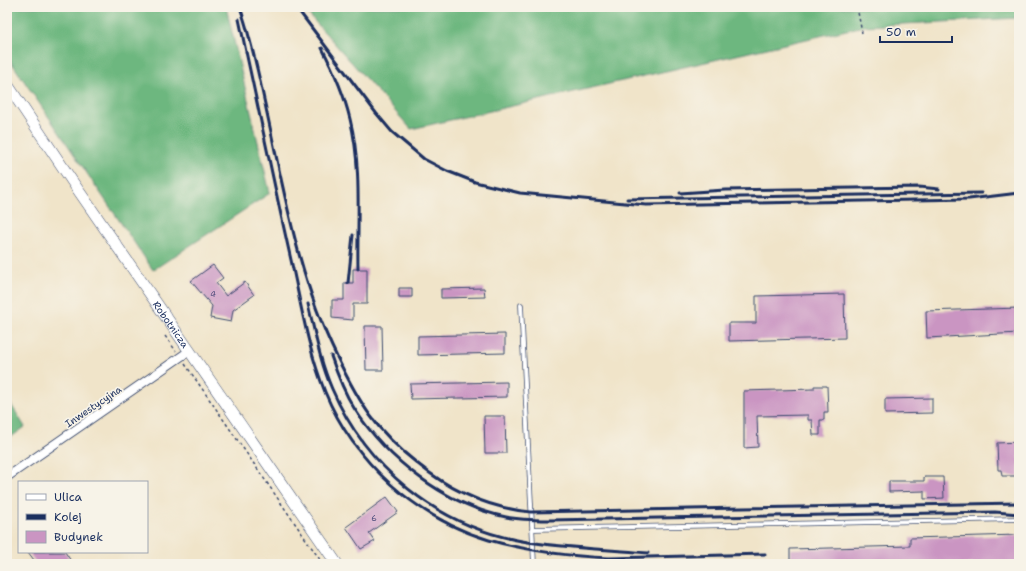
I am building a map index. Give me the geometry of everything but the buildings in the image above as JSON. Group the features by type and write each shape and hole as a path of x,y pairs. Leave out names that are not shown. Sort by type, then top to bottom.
{"street":[{"name":"Robotnicza","path":"7,84 337,564"},
{"name":"Inwestycyjna","path":"7,476 190,351"}],"lane":[{"path":"521,305 534,564"},
{"path":"532,529 1019,519"}],"path":[{"path":"858,7 862,34"}],"green space":[{"path":"7,7 226,7 270,193 153,270 7,56"},
{"path":"302,7 1019,7 1019,18 864,26 411,129"},
{"path":"7,398 25,427 7,440"}],"railway":[{"path":"240,7 257,67 286,201 302,265 323,327 345,374 370,416 403,452 431,474 471,497 500,507 531,512 1019,503"},
{"path":"296,7 392,132 424,159 447,171 475,182 520,193 646,205 969,199 1019,193"},
{"path":"239,19 309,343 314,360 325,392 337,418 370,464 390,484 413,502 437,517 462,530 503,544 548,552 609,558 765,554"},
{"path":"322,48 342,92 354,137 358,174 358,269"},
{"path":"680,193 725,190 919,187 939,189"},
{"path":"627,199 981,193"},
{"path":"348,283 353,235"},
{"path":"308,304 324,368 332,389 346,417 364,444 408,489 433,507 461,522 491,533 522,541 537,543 648,553"},
{"path":"331,356 341,383 354,408 383,445 401,462 420,478 440,491 484,511 506,517 549,520 995,512 1019,514"}]}
